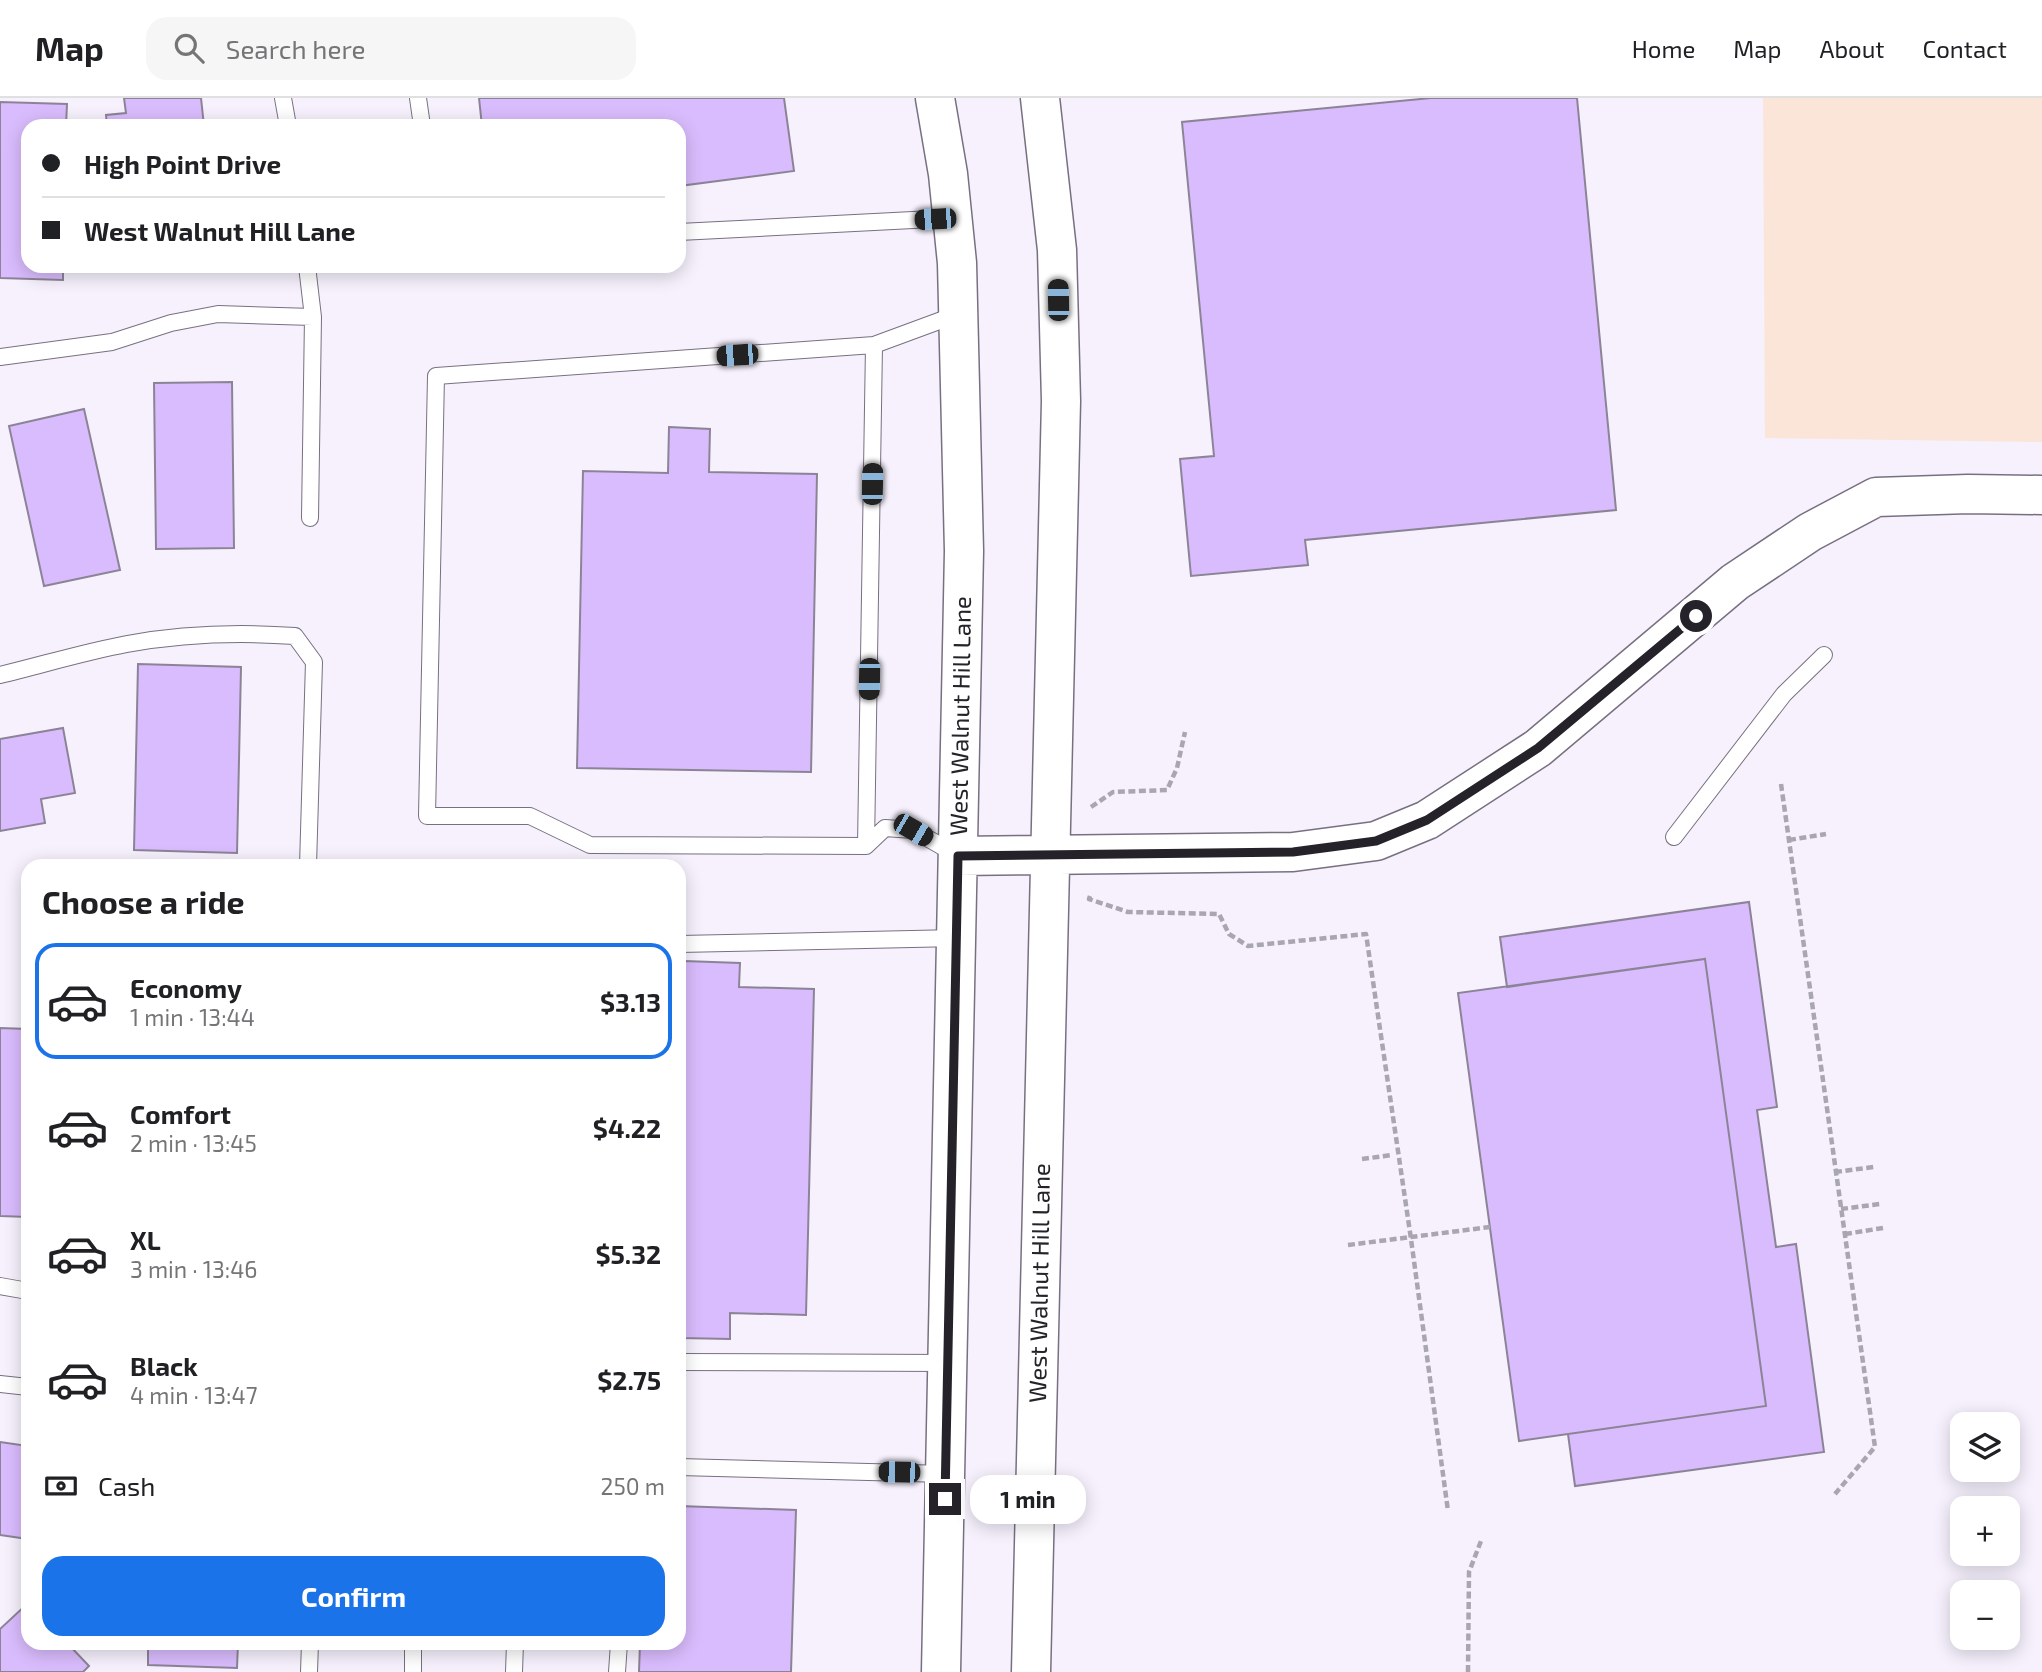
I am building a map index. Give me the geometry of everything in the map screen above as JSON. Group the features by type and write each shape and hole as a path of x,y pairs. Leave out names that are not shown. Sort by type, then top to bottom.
{"main road":[{"name":"West Walnut Hill Lane","path":"935,98 948,174 957,263 964,551 941,1672"},
{"name":"West Walnut Hill Lane","path":"1031,1672 1060,401 1057,250 1040,98"},
{"path":"958,856 1293,852 1376,841 1427,820 1538,748 1735,582 1810,532 1876,497 2042,495"}],"lane":[{"path":"283,98 287,119"},
{"path":"418,98 421,119"},
{"path":"686,232 952,218"},
{"path":"308,273 313,317 310,518"},
{"path":"0,357 112,342 171,323 218,314 313,317"},
{"path":"958,314 874,345 436,376 427,816 530,816 590,845 866,846 885,828 913,830 958,856"},
{"path":"866,846 874,345"},
{"path":"0,675 126,644 180,636 253,633 295,636 314,662 308,859"},
{"path":"1674,837 1784,694 1824,655"},
{"path":"686,944 958,938"},
{"path":"0,1286 21,1290"},
{"path":"686,1362 948,1363"},
{"path":"0,1384 21,1386"},
{"path":"686,1467 946,1474"},
{"path":"309,1672 310,1650"},
{"path":"413,1650 413,1672"},
{"path":"514,1672 515,1650"},
{"path":"618,1672 619,1650"}],"path":[{"path":"1185,732 1177,768 1167,790 1113,792 1091,805 1090,899 1128,912 1219,914 1229,934 1248,946 1366,934 1412,1239 1448,1511"},
{"path":"1781,784 1875,1447 1835,1494"},
{"path":"1789,840 1826,834"},
{"path":"1362,1160 1392,1154"},
{"path":"1835,1172 1874,1167"},
{"path":"1841,1209 1880,1204"},
{"path":"1348,1245 1490,1227"},
{"path":"1845,1234 1883,1228"},
{"path":"1468,1672 1469,1572 1481,1541"}],"shaded area":[{"path":"1763,98 2042,98 2042,442 1765,438"}],"building":[{"path":"124,98 201,98 203,119 106,119 106,115 126,113"},
{"path":"479,98 784,98 794,171 686,185 686,119 481,119"},
{"path":"1431,98 1577,98 1616,510 1305,540 1308,565 1191,576 1180,459 1214,456 1182,122"},
{"path":"0,102 67,104 66,119 21,119 21,273 63,273 63,280 0,278"},
{"path":"232,382 234,548 156,549 154,383"},
{"path":"84,409 120,570 44,586 9,426"},
{"path":"669,427 710,429 709,472 817,474 811,772 577,768 583,471 668,473"},
{"path":"138,664 241,667 237,853 134,850"},
{"path":"63,728 75,793 41,799 45,823 0,831 0,739"},
{"path":"1749,902 1777,1107 1757,1110 1776,1247 1796,1244 1824,1452 1575,1486 1568,1434 1766,1406 1705,959 1507,987 1500,937"},
{"path":"1705,959 1766,1406 1519,1441 1458,993"},
{"path":"686,961 740,963 739,987 814,989 806,1315 730,1313 730,1339 686,1338"},
{"path":"0,1028 21,1029 21,1217 0,1216"},
{"path":"0,1442 21,1445 21,1538 0,1535"},
{"path":"686,1506 796,1510 791,1672 639,1672 640,1650 686,1650"},
{"path":"21,1610 21,1650 74,1650 89,1666 83,1672 0,1672 0,1629"},
{"path":"148,1650 238,1650 237,1668 148,1665"}],"route":[{"path":"945,1499 958,856 1293,852 1376,841 1427,820 1538,748 1696,616"}]}
